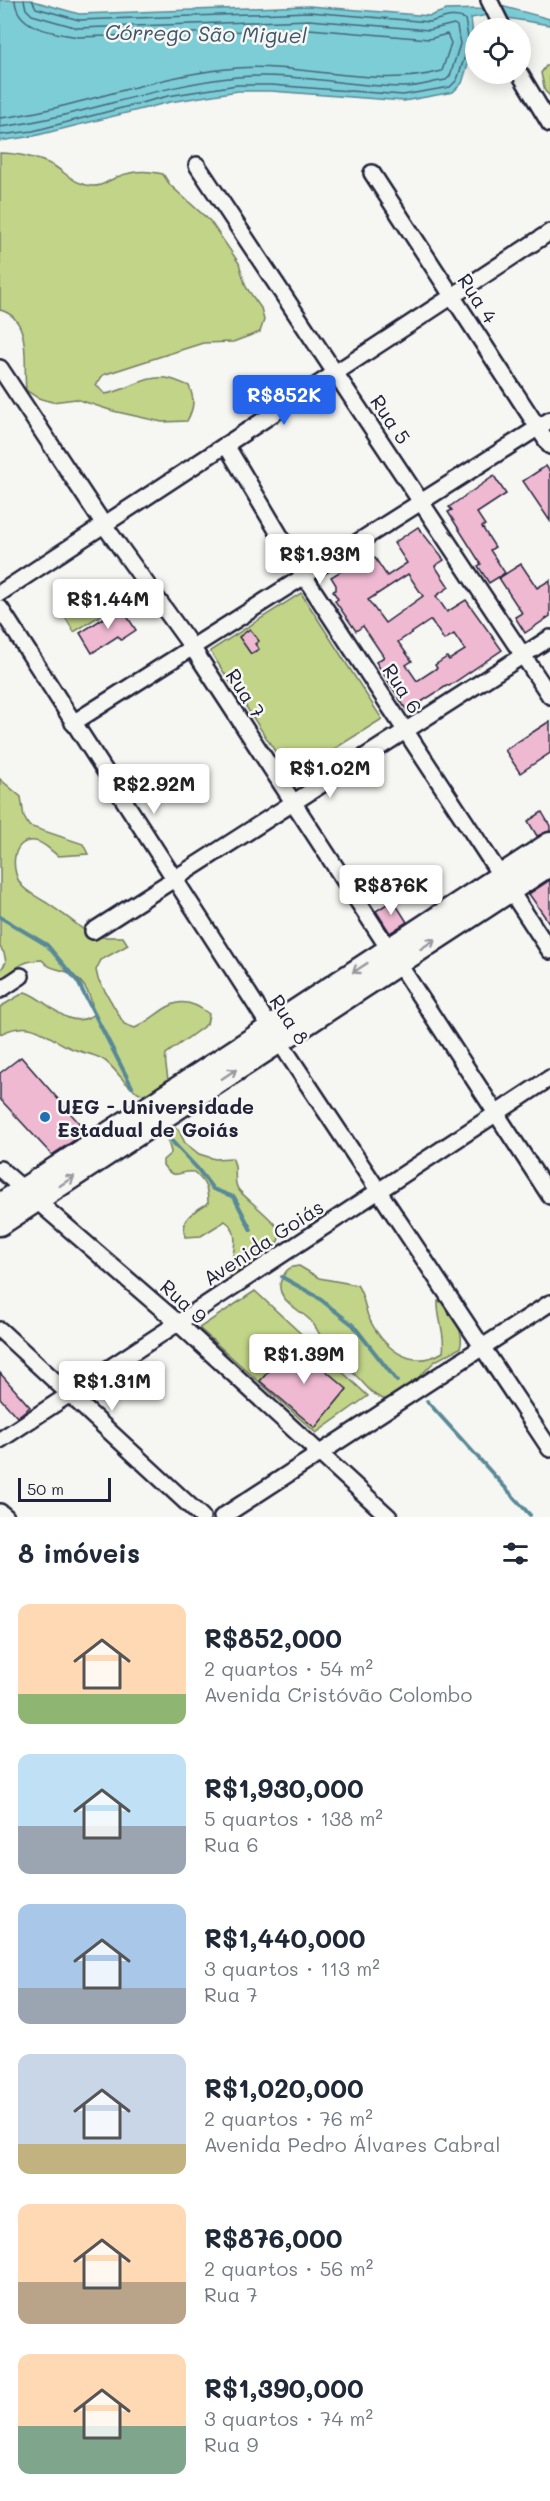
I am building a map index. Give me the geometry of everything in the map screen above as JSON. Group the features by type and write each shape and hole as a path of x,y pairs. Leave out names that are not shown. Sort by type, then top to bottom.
{"main road":[{"path":"0,1224 31,1195 505,883 550,844"},
{"path":"505,883 550,864"},
{"path":"0,1204 31,1195"}],"street":[{"path":"490,1 498,18"},
{"path":"526,84 550,124"},
{"name":"Rua 5","path":"197,165 550,696"},
{"name":"Rua 4","path":"372,173 452,296 544,424 550,446"},
{"path":"0,593 550,232"},
{"name":"Rua 7","path":"1,372 105,525 192,647 550,1196"},
{"path":"73,723 544,424"},
{"name":"Rua 6","path":"226,445 304,576 550,951"},
{"name":"Rua 8","path":"0,608 275,1034 550,1449"},
{"path":"93,931 550,638"},
{"path":"0,990 21,976"},
{"name":"Avenida Goiás","path":"0,1440 550,1078"},
{"name":"Rua 9","path":"0,1169 178,1323 389,1517"},
{"path":"222,1517 550,1303"},
{"path":"0,1330 202,1517"},
{"path":"0,1512 6,1517"}],"green space":[{"path":"546,66 550,66 550,96 545,91 541,73"},
{"path":"0,153 21,155 42,161 76,181 91,186 101,185 134,172 163,174 170,185 210,221 239,263 246,287 261,308 264,320 260,332 233,342 203,343 140,363 103,375 96,385 105,394 150,379 169,379 180,382 189,386 193,400 187,421 162,422 113,411 76,399 52,402 38,398 26,390 22,332 18,322 0,310"},
{"path":"102,589 114,607 74,632 63,614"},
{"path":"301,593 382,719 291,776 210,651"},
{"path":"0,779 21,797 24,817 29,826 83,844 88,854 58,856 41,843 27,842 17,851 14,866 19,881 25,889 65,915 92,937 123,937 128,945 101,960 96,970 98,979 124,1024 135,1028 162,1010 178,1003 197,1006 209,1014 207,1024 166,1054 168,1083 152,1094 144,1094 131,1088 109,1064 97,1056 73,1049 31,1028 22,1027 0,1034 0,1007 25,992 66,1017 75,1020 93,1015 90,997 81,982 71,974 53,968 42,960 35,960 17,967 0,988 0,971 6,962 0,947"},
{"path":"168,1126 178,1129 185,1143 199,1154 215,1159 232,1158 238,1189 270,1219 279,1231 280,1236 276,1244 247,1275 231,1282 235,1241 231,1227 225,1221 201,1236 185,1237 186,1220 208,1203 207,1193 203,1182 194,1172 174,1174 163,1165 163,1160 171,1153 164,1129"},
{"path":"299,1266 319,1278 357,1285 363,1296 368,1316 381,1338 398,1353 408,1358 431,1357 443,1352 438,1301 442,1302 460,1329 460,1348 435,1361 398,1398 391,1400 378,1397 334,1358 313,1323 284,1297 280,1285 282,1278 289,1269"},
{"path":"255,1291 368,1396 316,1433 199,1328"}],"water":[{"name":"Córrego São Miguel","path":"0,0 30,0 79,14 309,6 430,16 446,10 481,9 497,5 550,19 550,25 531,22 531,18 488,15 465,18 465,74 462,83 453,92 404,101 271,91 238,91 170,102 34,136 0,141"}],"building":[{"path":"546,466 550,472 550,521 523,481"},
{"path":"494,476 506,494 477,513 485,525 482,527 495,547 490,550 505,573 489,583 478,566 481,564 448,512 452,510 449,507"},
{"path":"418,527 444,560 435,566 449,587 436,596 447,612 466,600 502,650 407,711 376,662 384,657 363,626 356,631 335,601 338,599 333,591 336,590 336,585 331,577 351,565 354,571 375,558 387,576 407,563 394,543","holes":["408,574 423,596 385,623 368,600","431,620 444,640 454,634 465,650 449,660 447,657 435,665 437,668 417,681 406,665 412,661 398,642"]},
{"path":"521,564 537,588 550,580 550,616 525,633 515,617 522,613 499,578"},
{"path":"121,607 136,630 121,640 118,636 92,653 80,633"},
{"path":"250,629 259,641 255,644 259,649 251,654 239,637"},
{"path":"550,721 550,753 520,773 505,750"},
{"path":"542,812 550,826 550,831 537,836 528,821"},
{"path":"550,880 550,924 529,894"},
{"path":"393,900 407,922 390,933 376,911"},
{"name":"UEG - Universidade Estadual de Goiás","path":"21,1057 87,1132 52,1155 0,1099 0,1073"},
{"path":"294,1343 347,1389 315,1428 260,1381"},
{"path":"0,1373 30,1407 17,1417 0,1398"}],"waterway":[{"path":"0,917 47,945 78,982 132,1087"},
{"path":"167,1136 213,1189 234,1197 251,1230"},
{"path":"282,1277 316,1296 353,1325 397,1381"},
{"path":"427,1401 530,1515"}],"place":[{"name":"UEG - Universidade Estadual de Goiás","path":"45,1117"}]}
